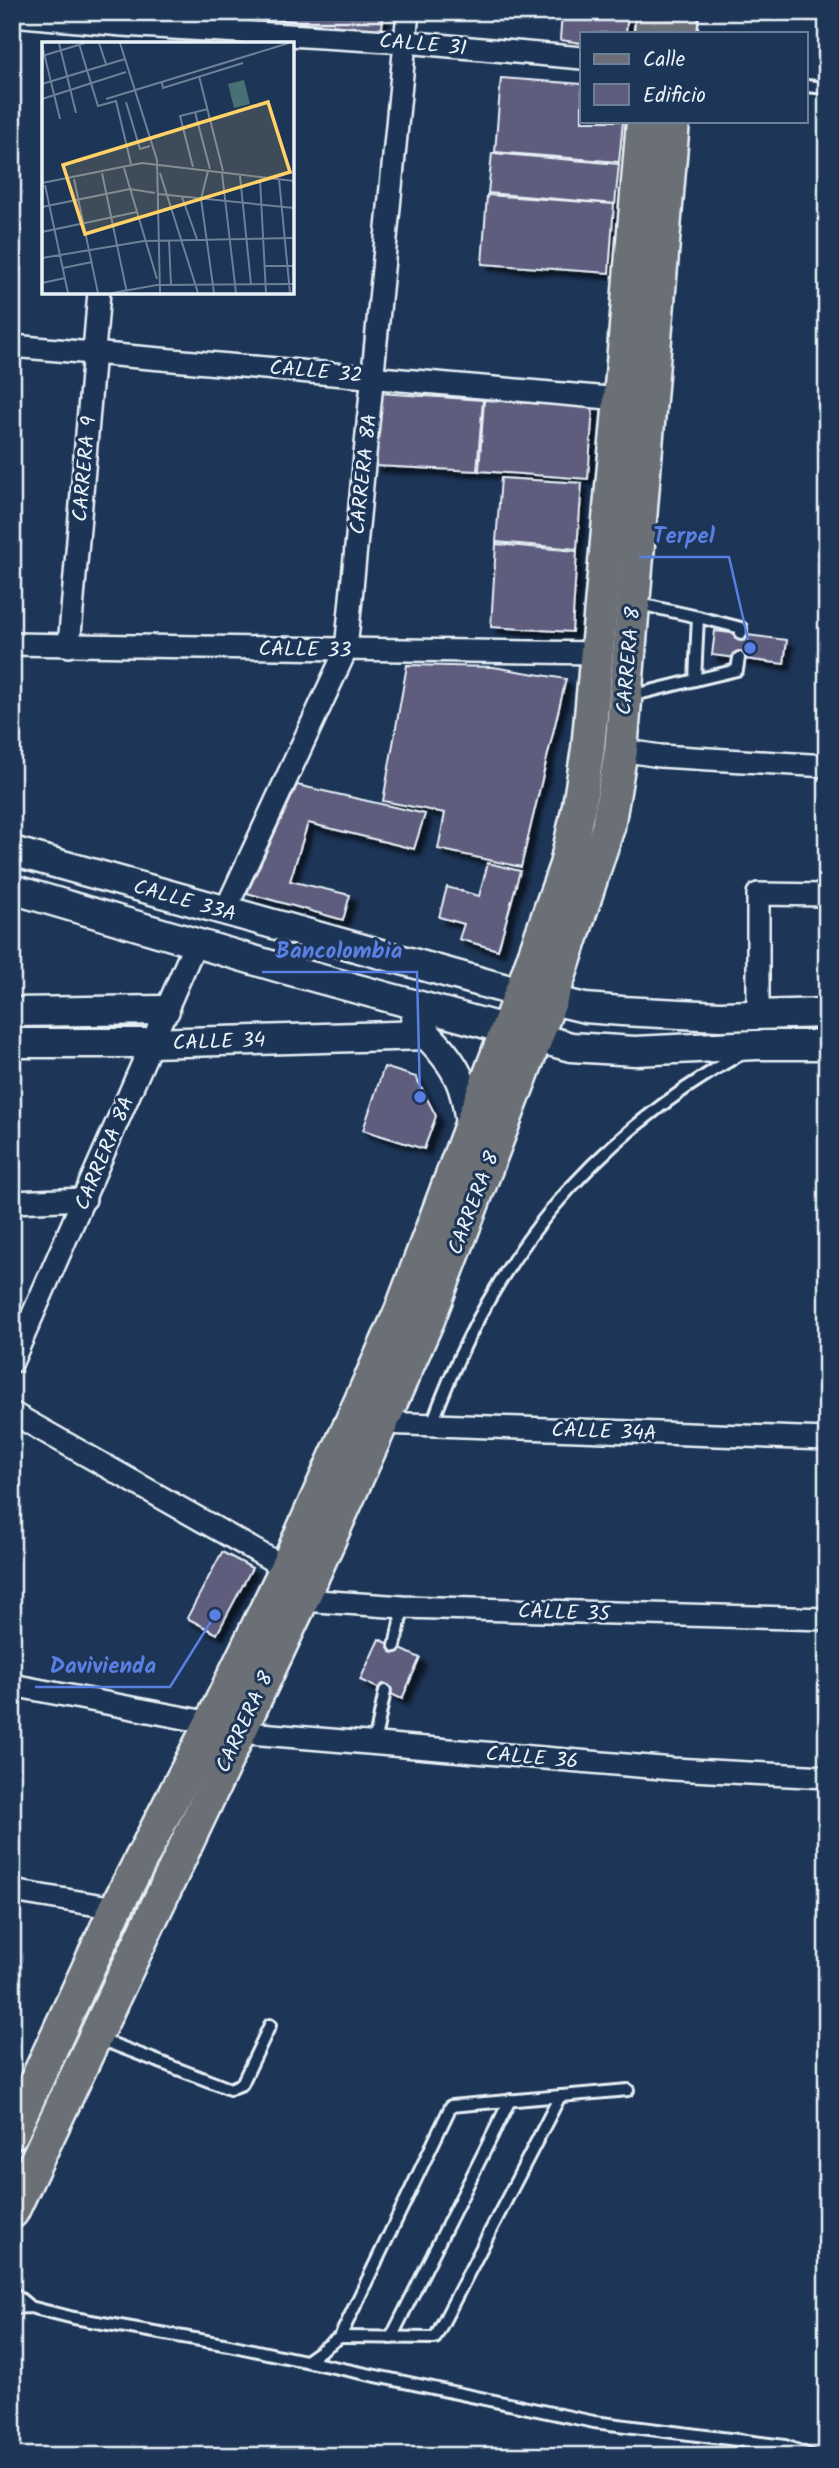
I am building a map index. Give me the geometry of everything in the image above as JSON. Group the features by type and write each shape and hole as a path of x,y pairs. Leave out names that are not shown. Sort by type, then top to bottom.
{"main road":[{"path":"651,32 653,12"},
{"path":"680,32 682,12"},
{"name":"CARRERA 8","path":"12,2212 94,2037 225,1728 286,1568 401,1311 566,865 588,749 643,122"},
{"name":"CARRERA 8","path":"15,2122 116,1908 302,1600 428,1320 537,1037 608,827 621,750 673,122"},
{"name":"CALLE 33A","path":"12,851 225,911 512,1013"},
{"name":"CALLE 33A","path":"12,889 195,944 374,993 512,1013"},
{"path":"284,969 321,966 512,1013 537,1037 571,1047 635,1051 757,1045 827,1045"},
{"path":"374,993 413,1022 449,1059 459,1076 468,1103 470,1128"},
{"path":"512,1013 550,1001 585,1008 720,1016 827,1013"},
{"name":"CALLE 34","path":"12,1012 164,1010"},
{"name":"CALLE 34","path":"12,1043 150,1043 426,1035"}],"street":[{"name":"CARRERA 8A","path":"225,911 346,650 408,12"},
{"name":"CALLE 31","path":"12,15 122,27 405,42 580,58"},
{"name":"CARRERA 9","path":"69,646 99,294"},
{"name":"CALLE 32","path":"12,346 620,399"},
{"name":"CALLE 33","path":"12,644 597,653"},
{"path":"621,750 660,756 827,766"},
{"path":"758,1014 758,894 827,895"},
{"name":"CARRERA 8A","path":"12,1362 195,944"},
{"path":"12,1202 85,1199"},
{"path":"12,1413 286,1568"},
{"name":"CALLE 34A","path":"381,1423 827,1439"},
{"name":"CALLE 35","path":"302,1600 403,1607 827,1619"},
{"name":"CALLE 36","path":"12,1685 225,1728 374,1744 673,1769 827,1777"},
{"path":"12,1891 116,1908"}],"lane":[{"path":"808,86 827,88"},
{"path":"632,602 741,628 741,634"},
{"path":"695,680 698,617"},
{"path":"624,697 737,670 739,658"},
{"path":"432,1424 450,1373 472,1327 504,1272 558,1201 592,1164 630,1129 681,1091 757,1045"},
{"path":"395,1646 403,1607"},
{"path":"374,1744 385,1691"},
{"path":"94,2037 230,2089 242,2084 270,2025"},
{"path":"306,2361 340,2337 451,2106 628,2090"},
{"path":"340,2337 435,2338 560,2096"},
{"path":"391,2337 510,2101"},
{"path":"12,2292 30,2307"},
{"path":"12,2308 30,2307 74,2318 306,2361 594,2422 785,2446 812,2456"}],"building":[{"path":"200,12 383,12 382,30"},
{"path":"562,12 628,12 626,32 580,32 580,43 560,40"},
{"path":"501,78 580,84 580,122 623,122 619,162 495,152"},
{"path":"492,153 619,164 615,204 488,193"},
{"path":"487,195 614,204 609,273 482,264"},
{"path":"380,393 483,400 477,471 375,466"},
{"path":"484,400 593,407 588,479 479,471"},
{"path":"501,478 582,483 577,549 496,542"},
{"path":"496,544 577,551 572,632 491,627"},
{"path":"715,631 787,640 784,664 712,655"},
{"path":"407,665 493,667 566,679 521,867 438,849 445,813 383,801"},
{"path":"297,785 425,814 414,849 308,823 290,881 350,895 343,920 247,893"},
{"path":"488,863 520,871 498,950 459,939 464,924 439,917 447,887 479,896"},
{"path":"384,1067 416,1077 436,1116 424,1149 363,1130"},
{"path":"222,1552 252,1568 217,1634 187,1618"},
{"path":"379,1639 420,1658 402,1699 360,1680"}],"place":[{"name":"Terpel","path":"750,648"},
{"name":"Bancolombia","path":"420,1097"},
{"name":"Davivienda","path":"215,1615"}]}
